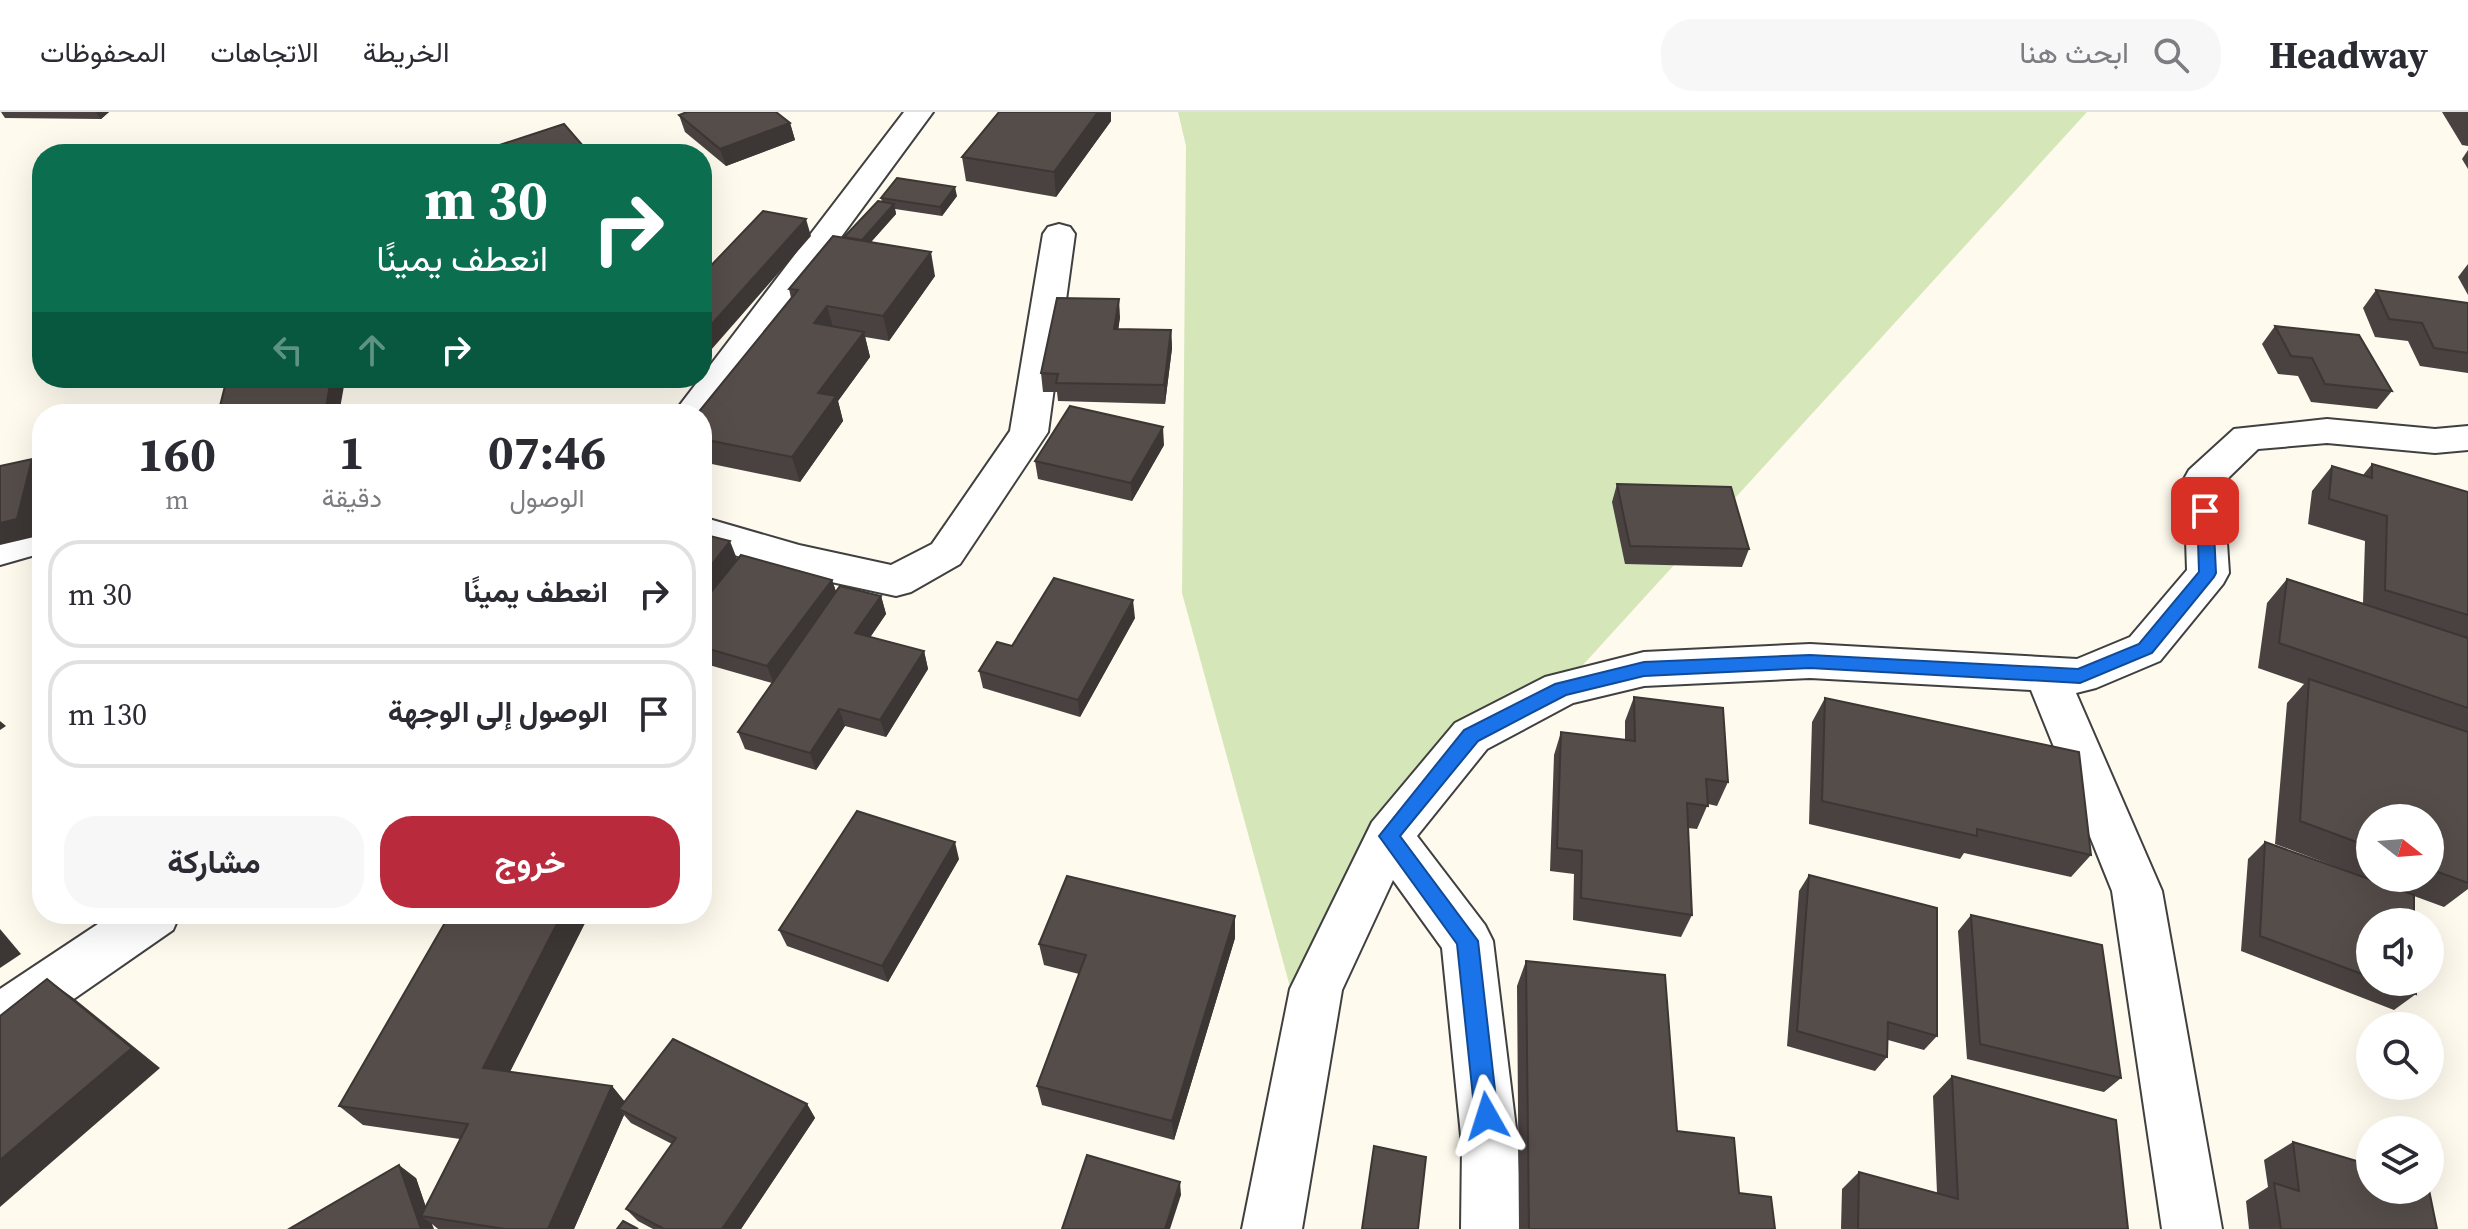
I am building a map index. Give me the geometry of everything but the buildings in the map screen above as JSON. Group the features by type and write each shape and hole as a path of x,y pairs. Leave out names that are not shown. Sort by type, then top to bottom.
{"street":[{"path":"712,387 919,112"},
{"path":"712,534 799,560 896,581 946,554 1029,432 1059,234"},
{"path":"700,404 712,388"},
{"path":"1272,1229 1316,989 1389,836 1471,736 1561,689 1644,669 1810,661 2080,676 2145,649 2208,573 2203,479 2247,438 2327,431 2435,441 2468,438"},
{"path":"0,551 32,541"},
{"path":"2046,674 2137,891 2192,1229"},
{"path":"1389,836 1467,941 1490,1145 1491,1229"},
{"path":"0,1019 140,924"}],"green space":[{"path":"1178,112 2087,112 1561,689 1471,736 1389,836 1306,1045 1182,593 1186,146"}],"route":[{"path":"1487,1116 1467,941 1389,836 1471,736 1561,689 1644,669 1810,661 2080,676 2145,649 2208,573 2205,511"}]}
